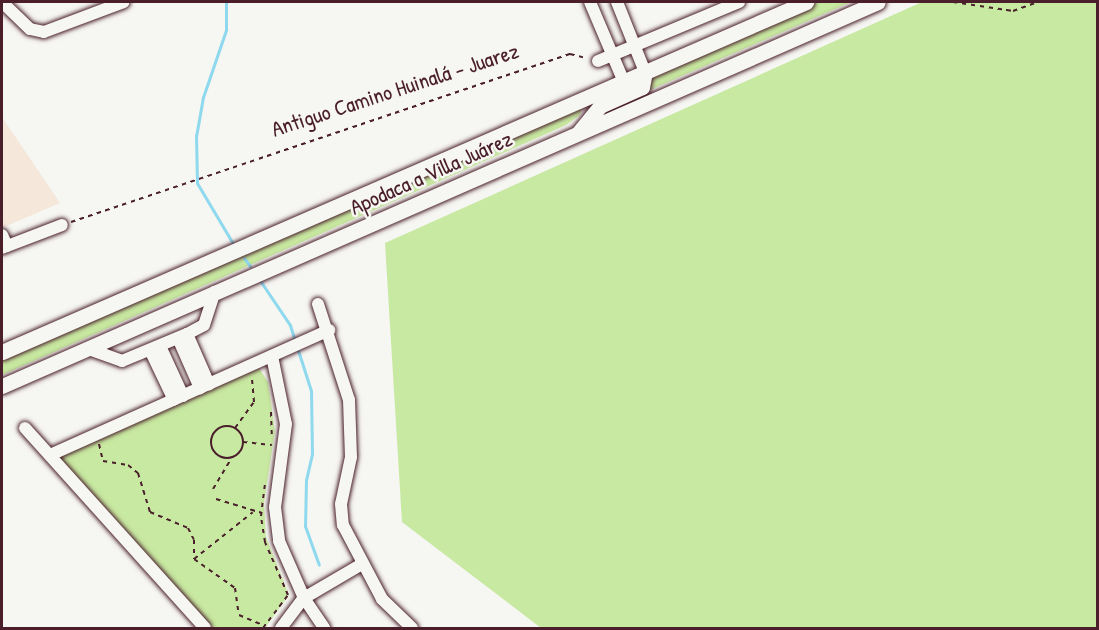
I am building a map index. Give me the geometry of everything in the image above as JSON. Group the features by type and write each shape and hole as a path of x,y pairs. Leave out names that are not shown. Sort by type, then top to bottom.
{"main road":[{"name":"Apodaca a Villa Juárez","path":"2,352 806,2"},
{"name":"Apodaca a Villa Juárez","path":"2,386 878,2"},
{"path":"579,132 600,106 642,87 645,72"}],"street":[{"path":"2,2 30,29 44,32 102,5 124,2"},
{"path":"590,2 624,82"},
{"path":"617,2 645,72"},
{"path":"598,61 633,44 739,2"},
{"path":"3,243 62,225"},
{"path":"89,349 122,362 183,336 204,325 215,292"},
{"path":"318,304 329,330 349,400 351,457 341,504 343,525 382,599 412,628"},
{"path":"50,455 329,330"},
{"path":"183,336 204,386"},
{"path":"155,348 178,398"},
{"path":"272,356 286,424 276,524 284,556 304,598 324,628"},
{"path":"25,428 206,628"},
{"path":"281,628 304,598 362,564"}],"path":[{"path":"953,2 1013,11 1038,2"},
{"name":"Antiguo Camino Huinalá - Juarez","path":"62,225 570,54 598,61"},
{"path":"235,428 254,402 252,372 245,375"},
{"path":"270,405 271,452"},
{"path":"231,458 216,453 212,440 221,427 235,428"},
{"path":"213,489 225,474 231,458 239,453 243,442 235,428"},
{"path":"90,444 98,441 102,461 128,465 138,473 150,512 188,528 194,540 194,559"},
{"path":"243,442 272,446"},
{"path":"194,559 235,588 239,615 264,627 288,595 267,550 262,513 267,475"},
{"path":"216,499 262,513"},
{"path":"194,559 253,512"}],"shaded area":[{"path":"2,117 60,203 2,228"}],"green space":[{"path":"819,2 851,2 611,107 651,74"},
{"path":"922,2 1097,2 1097,628 541,628 402,522 385,243"},
{"path":"582,107 580,115 566,125 2,375 2,360"},
{"path":"259,368 268,382 275,431 264,503 266,537 289,595 265,628 210,628 61,460 61,455"}],"waterway":[{"path":"226,2 226,30 203,97 196,135 197,183 232,242"},
{"path":"244,258 250,266"},
{"path":"261,282 290,325 295,341"},
{"path":"297,347 311,391 312,454 306,480 305,526 319,565"}]}
